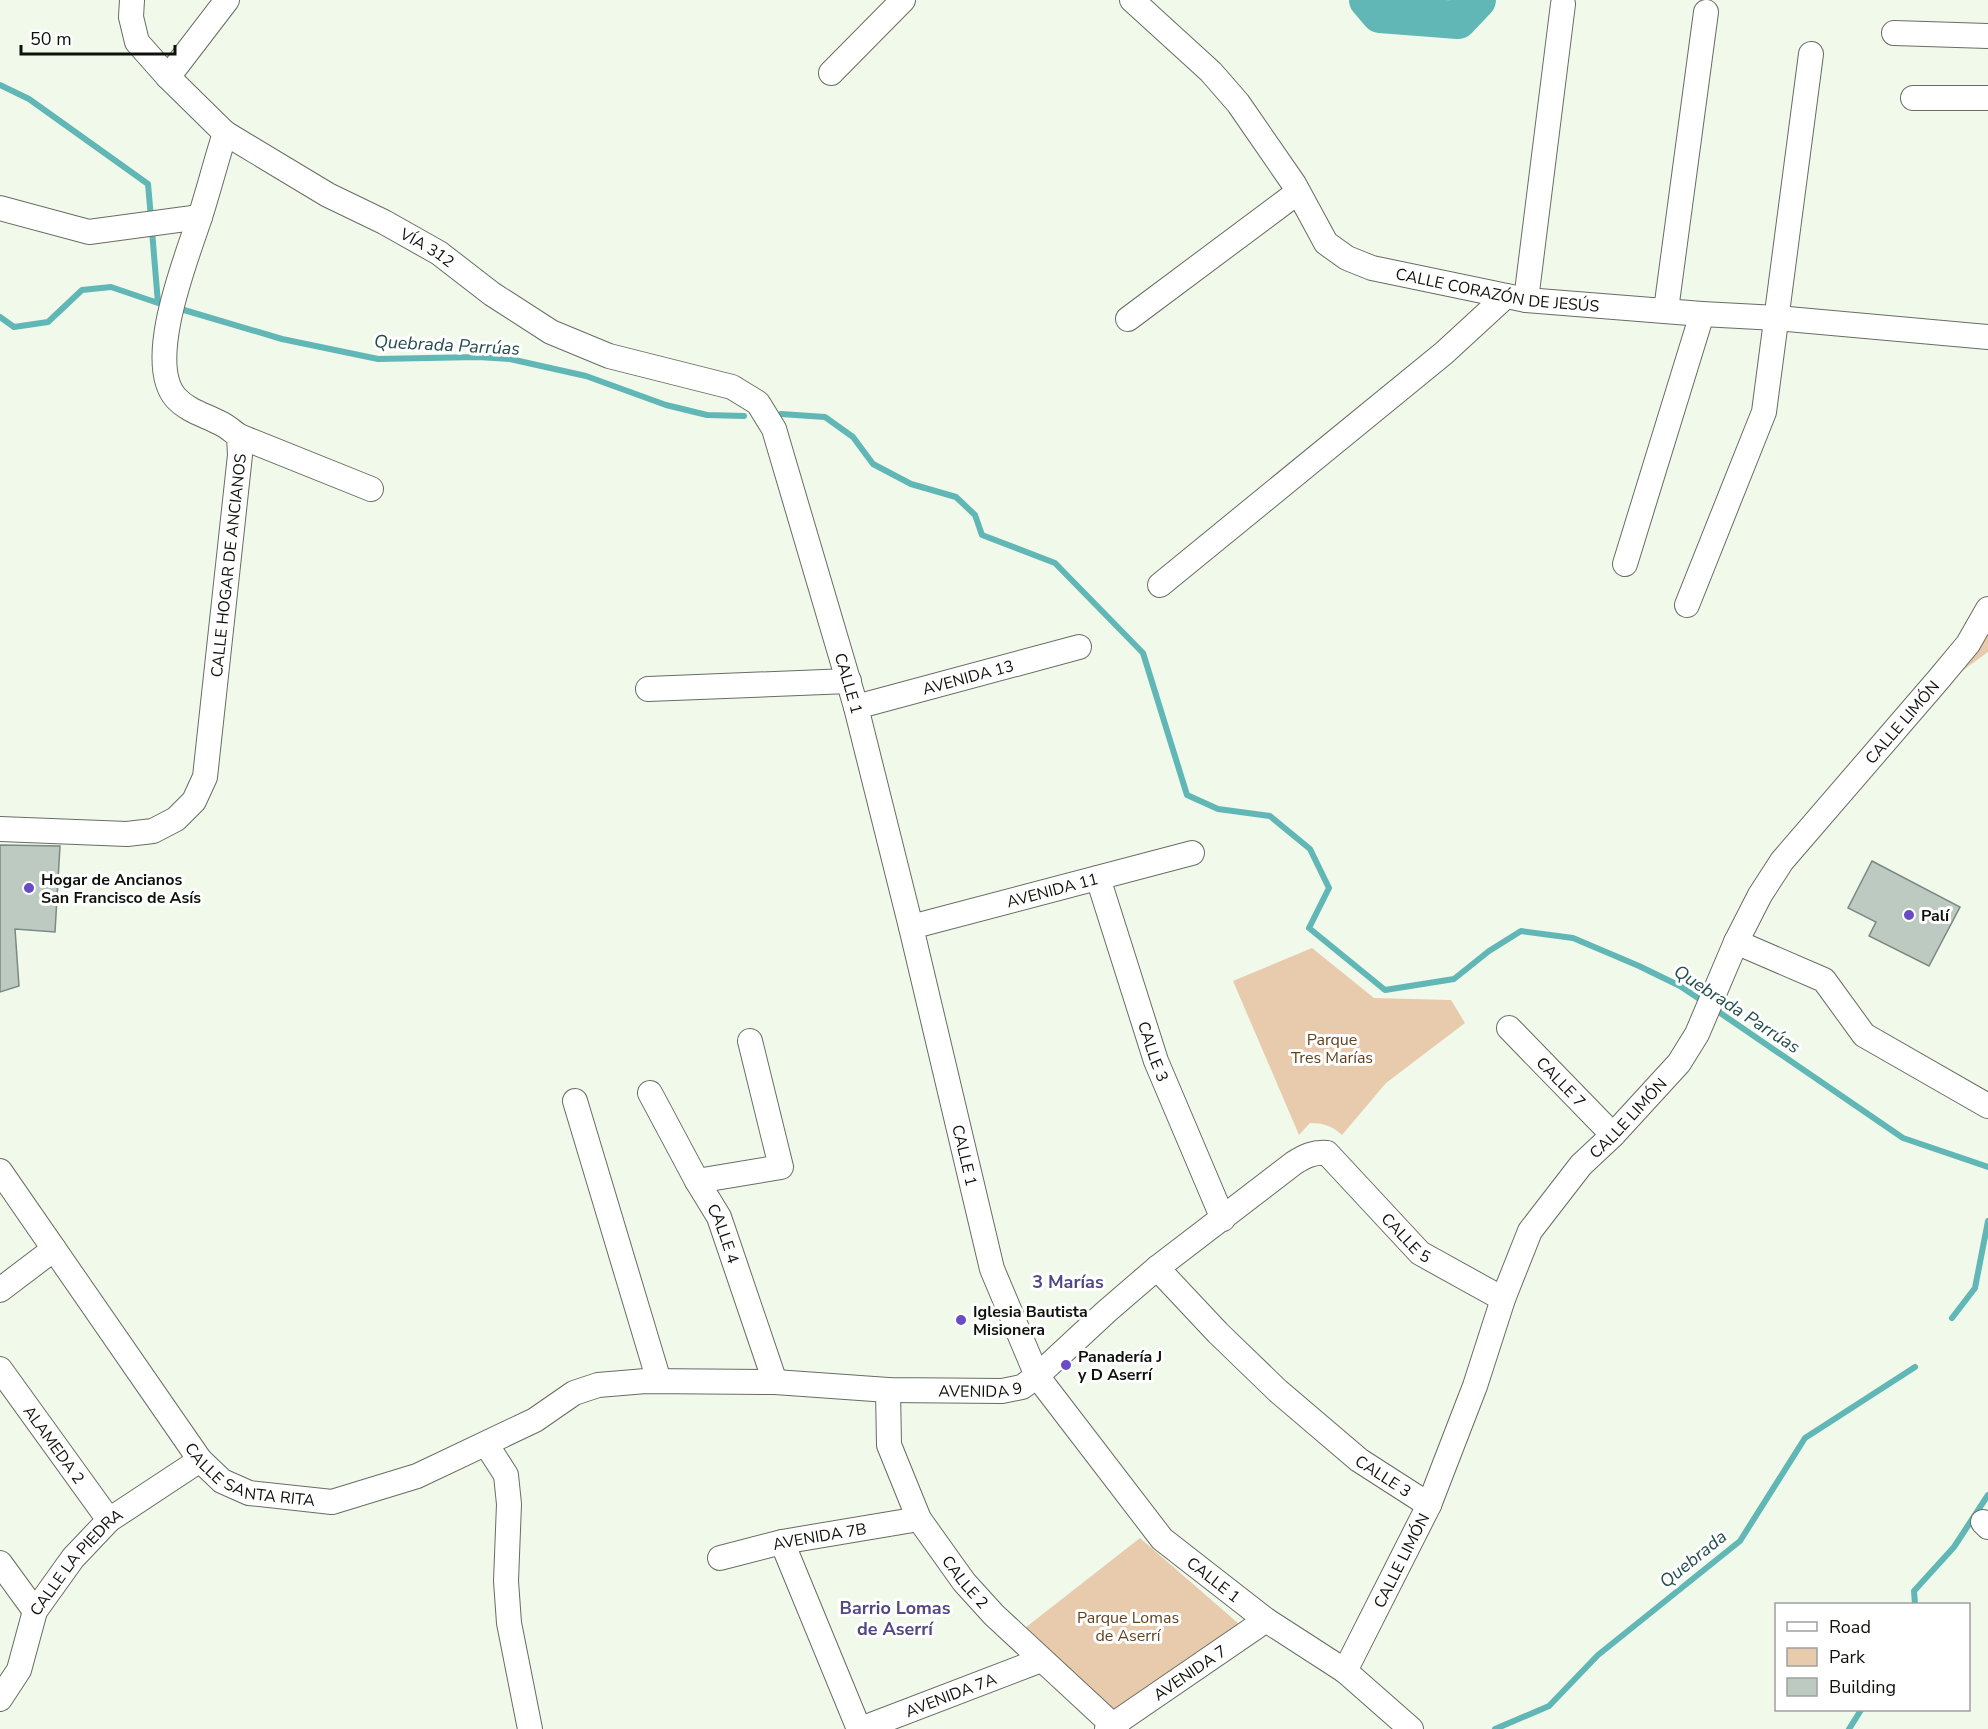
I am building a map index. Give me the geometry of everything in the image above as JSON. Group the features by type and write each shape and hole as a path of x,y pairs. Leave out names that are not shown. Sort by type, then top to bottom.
{"street":[{"name":"VÍA 312","path":"132,0 131,17 137,42 168,77 225,133 328,195 384,222 439,253 492,294 551,332 609,356 732,387 758,403 774,429"},
{"path":"168,77 227,0"},
{"path":"831,73 903,0"},
{"name":"CALLE CORAZÓN DE JESÚS","path":"1132,0 1211,72 1238,103 1298,192 1326,243 1347,258 1372,268 1516,298 1777,318 1988,338"},
{"path":"1160,585 1444,353 1516,298 1563,4"},
{"path":"1666,310 1706,12"},
{"path":"1894,33 1988,36"},
{"path":"1687,604 1764,412 1810,54"},
{"path":"1913,98 1988,98"},
{"name":"CALLE HOGAR DE ANCIANOS","path":"0,829 127,834 153,831 176,819 194,801 205,777 240,455 239,436 221,423 194,411 176,398 167,381 164,353 178,279 200,217 225,133"},
{"path":"1128,319 1298,192"},
{"path":"0,208 89,232 200,217"},
{"path":"1625,564 1702,314"},
{"name":"CALLE 1","path":"774,429 856,707 912,927 992,1269 1037,1376 1162,1539 1266,1620 1345,1671 1411,1729"},
{"path":"239,436 371,489"},
{"name":"CALLE LIMÓN","path":"1345,1671 1429,1505 1475,1386 1503,1299 1530,1231 1581,1165 1679,1063 1697,1034 1760,895 1782,861 1968,644 1988,609"},
{"name":"AVENIDA 13","path":"856,707 1078,647"},
{"path":"648,689 849,681"},
{"name":"AVENIDA 11","path":"912,927 1192,854"},
{"name":"CALLE 3","path":"1098,878 1156,1061 1223,1220"},
{"path":"1737,942 1824,980 1864,1035 1988,1106"},
{"name":"CALLE 7","path":"1509,1028 1612,1135"},
{"path":"697,1181 782,1167 750,1041"},
{"name":"CALLE 4","path":"650,1094 719,1217 775,1382"},
{"path":"575,1101 658,1381"},
{"name":"AVENIDA 9","path":"658,1381 775,1382 888,1390 1002,1391 1022,1387 1157,1268 1223,1220 1294,1163 1307,1155 1327,1153"},
{"name":"CALLE 5","path":"1327,1153 1420,1253 1503,1299"},
{"name":"CALLE SANTA RITA","path":"0,1171 200,1460 222,1481 249,1493 332,1502 417,1476 535,1420 574,1393 598,1385 658,1381"},
{"path":"0,1290 54,1249"},
{"name":"CALLE 3","path":"1157,1268 1218,1334 1278,1391 1359,1460 1429,1505"},
{"name":"ALAMEDA 2","path":"0,1369 109,1520"},
{"name":"CALLE 2","path":"888,1390 889,1445 919,1519 964,1582 994,1615 1113,1728"},
{"path":"486,1444 506,1475 509,1504 506,1581 509,1623 530,1729"},
{"name":"CALLE LA PIEDRA","path":"0,1698 19,1670 35,1611 73,1558 109,1520 200,1460"},
{"name":"AVENIDA 7B","path":"720,1558 782,1542 919,1519"},
{"path":"782,1542 860,1729"},
{"path":"0,1563 35,1611"},
{"name":"AVENIDA 7","path":"1113,1728 1266,1620"},
{"name":"AVENIDA 7A","path":"860,1729 1041,1660"}],"green space":[{"path":"1988,620 1988,652 1947,682"},
{"name":"Parque Tres Marías","path":"1312,948 1374,998 1451,1000 1465,1023 1386,1083 1342,1135 1327,1126 1310,1123 1299,1135 1233,981"},
{"name":"Parque Lomas de Aserrí","path":"1140,1538 1239,1624 1113,1713 1025,1628"}],"building":[{"name":"Hogar de Ancianos San Francisco de Asís","path":"0,845 60,846 55,932 15,929 19,986 0,992"},
{"name":"Palí","path":"1872,861 1960,907 1929,966 1869,936 1876,922 1848,908"}],"waterway":[{"path":"1368,0 1380,14 1458,20 1477,0"},
{"path":"0,85 29,99 148,184 151,218"},
{"name":"Quebrada Parrúas","path":"0,317 14,327 48,322 82,290 111,287 158,303 152,231"},
{"name":"Quebrada Parrúas","path":"184,310 282,339 378,359 478,357 510,359 586,376 666,405 707,415 744,416"},
{"name":"Quebrada Parrúas","path":"781,414 825,417 853,437 873,464 911,484 956,497 975,515 982,535 1055,563 1143,653 1187,795 1218,809 1270,816 1310,849 1329,888 1309,928 1385,990 1454,979 1489,951 1521,931 1573,938 1680,986 1704,1002"},
{"name":"Quebrada Parrúas","path":"1713,1008 1903,1138 1988,1167"},
{"name":"Quebrada","path":"1952,1318 1975,1288 1988,1221"},
{"name":"Quebrada","path":"1495,1729 1549,1706 1598,1655 1740,1541 1805,1438 1915,1367"},
{"path":"1915,1603 1914,1591 1954,1547 1988,1495"},
{"path":"1849,1729 1860,1711"}],"place":[{"name":"Hogar de Ancianos San Francisco de Asís","path":"29,888"},
{"name":"Palí","path":"1909,915"},
{"name":"Iglesia Bautista Misionera","path":"961,1320"},
{"name":"Panadería J y D Aserrí","path":"1066,1365"}],"district":[{"name":"3 Marías","path":"1068,1282"},
{"name":"Barrio Lomas de Aserrí","path":"895,1618"}]}
